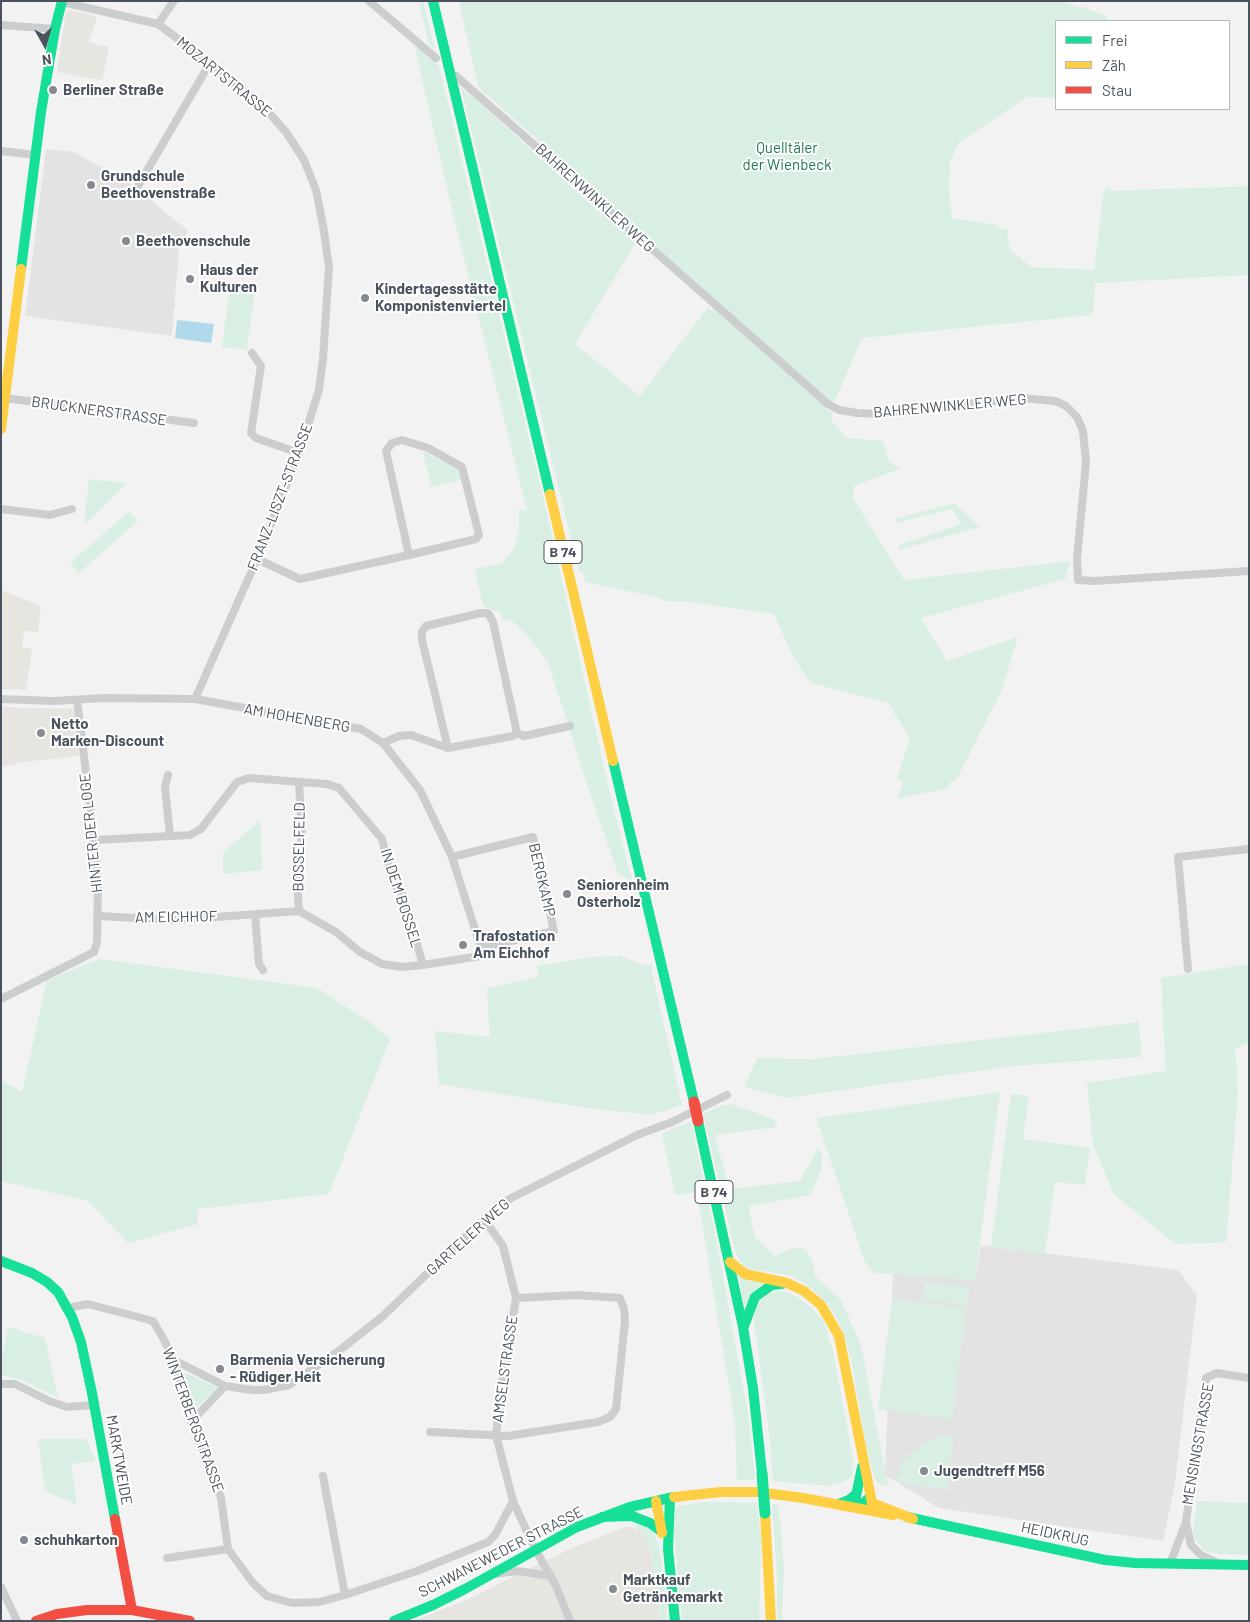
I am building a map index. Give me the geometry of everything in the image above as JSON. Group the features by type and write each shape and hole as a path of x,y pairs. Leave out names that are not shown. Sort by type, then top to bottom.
{"main road":[{"path":"1,430 41,112 55,29 62,1"},
{"name":"B 74","path":"433,1 694,1102 730,1262 754,1388 765,1513 771,1621"},
{"name":"MARKTWEIDE","path":"1,1260 32,1273 47,1282 58,1292 70,1312 81,1342 132,1610"},
{"path":"730,1262 745,1274 787,1283 804,1291 821,1305 839,1336 872,1503 913,1519"},
{"path":"743,1327 755,1297 772,1285 787,1283"},
{"path":"863,1463 855,1501 858,1508 870,1497"},
{"name":"SCHWANEWEDER STRASSE","path":"394,1621 433,1605 577,1527 630,1507 670,1498 721,1492 758,1492 780,1494 858,1508"},
{"path":"839,1504 849,1500 856,1494"},
{"path":"670,1498 668,1549 676,1621"},
{"path":"656,1501 662,1532 668,1549"},
{"name":"HEIDKRUG","path":"858,1508 1096,1558 1135,1563 1249,1565"},
{"path":"602,1517 632,1516 650,1522 662,1532"},
{"path":"36,1621 58,1614 87,1610 132,1610 190,1621"}],"street":[{"name":"MOZARTSTRASSE","path":"62,1 158,24 263,106 286,132 304,160 316,190 328,255 328,284"},
{"path":"158,24 174,1"},
{"path":"369,1 436,58"},
{"path":"1,25 55,29"},
{"path":"138,186 210,63"},
{"name":"BAHRENWINKLER WEG","path":"456,76 828,404 839,410 857,414 879,414 1022,398 1056,401 1066,406 1077,417 1083,431 1086,462 1077,559 1078,580 1094,581 1249,571"},
{"path":"1,151 36,155"},
{"name":"FRANZ-LISZT-STRASSE","path":"195,700 257,559 299,453 319,390 328,284"},
{"path":"252,353 260,366 251,433 256,438 299,453"},
{"name":"BRUCKNERSTRASSE","path":"5,398 194,423"},
{"path":"257,559 300,579 409,556 476,539 478,535 462,467 428,448 402,440 392,443 386,451 409,556"},
{"path":"1,509 50,515 72,508"},
{"path":"448,748 422,640 422,631 426,626 481,613 488,613 493,622 517,733"},
{"name":"AM HOHENBERG","path":"1,700 76,700 94,698 195,700 361,729 382,743 420,790 452,857 480,952"},
{"name":"HINTER DER LOGE","path":"1,999 94,952 97,942 98,882 95,840 76,700"},
{"path":"517,733 524,736 570,726"},
{"path":"382,743 399,736 411,735 448,748 513,736 517,733"},
{"path":"168,775 165,787 170,836"},
{"name":"IN DEM BOSSEL","path":"95,840 190,836 201,829 237,782 248,778 327,784 339,788 382,839 393,883 403,895 423,966"},
{"name":"BOSSELFELD","path":"299,782 302,837 296,868 299,911"},
{"name":"BERGKAMP","path":"452,857 533,837 554,931 480,952"},
{"path":"1188,969 1178,857 1249,848"},
{"path":"299,911 336,932 360,952 382,964 402,967 423,966 480,952"},
{"name":"AM EICHHOF","path":"98,916 175,920 299,911"},
{"path":"255,915 259,964 263,970"},
{"name":"GARTELER WEG","path":"174,1360 225,1386 264,1390 294,1382 340,1350 383,1316 484,1219 511,1198 637,1135 672,1122 727,1095"},
{"name":"AMSELSTRASSE","path":"484,1219 502,1246 516,1298 501,1390 496,1435 514,1501 535,1549 551,1576 570,1621"},
{"path":"430,1432 508,1436 598,1422 610,1417 616,1409 625,1321 624,1309 620,1298 577,1295 516,1298"},
{"name":"WINTERBERGSTRASSE","path":"70,1312 88,1304 153,1321 174,1360 191,1422 221,1498 228,1549"},
{"name":"MENSINGSTRASSE","path":"1170,1564 1186,1522 1206,1378 1217,1372 1249,1378"},
{"path":"1,1384 15,1384 47,1400 67,1407 94,1405"},
{"path":"191,1422 225,1386"},
{"path":"323,1476 346,1595"},
{"path":"167,1558 228,1549 253,1583 267,1596 292,1603 319,1602 417,1571 488,1542 495,1535 514,1501"},
{"name":"MENSINGSTRASSE","path":"1186,1522 1191,1545 1201,1555 1222,1564"},
{"path":"490,1574 517,1571 551,1576"},
{"path":"1,1587 17,1621"}],"shaded area":[{"path":"71,10 97,17 89,42 109,47 102,80 57,72 66,12"},
{"name":"Beethovenschule","path":"46,149 74,152 131,184 188,231 179,250 172,336 25,316"},
{"path":"1,590 41,606 38,632 24,631 22,647 32,649 26,690 1,689"},
{"path":"1,707 75,709 79,756 32,761 1,767"},
{"path":"981,1245 1178,1270 1197,1295 1175,1483 1163,1541 939,1508 885,1475 893,1273 975,1279"},
{"path":"628,1526 642,1532 651,1552 660,1621 413,1621 464,1601 569,1549"}],"green space":[{"path":"419,1 423,1 435,50 429,45"},
{"name":"Quelltäler der Wienbeck","path":"459,1 1062,1 1107,16 1108,20 1055,20 1055,98 1027,97 959,143 950,161 949,188 952,218 998,225 1000,229 1007,229 1009,245 1012,251 1031,267 1094,270 1104,189 1110,187 1110,191 1249,186 1249,275 1095,283 1094,311 1092,315 862,338 837,396 826,408 833,413 831,420 847,438 883,441 889,461 900,469 854,486 854,500 904,580 1071,561 1065,579 921,618 947,661 1018,637 1001,692 955,782 950,782 948,788 897,799 903,783 897,777 910,738 888,703 811,683 793,657 774,614 690,602 664,601 656,597 585,582 583,573 579,571 461,88 470,94 600,213 607,201 478,87","holes":["641,234 717,301 712,311 708,307 640,396 575,344"]},
{"path":"414,44 439,66 546,509 607,781 632,881 618,874 587,785 548,662 528,636 511,620 503,621 500,611 495,611 483,605 475,569 502,563 513,550 519,531 519,508 527,511 452,210"},
{"path":"230,286 255,289 247,350 222,347"},
{"path":"423,451 459,470 461,480 431,487"},
{"path":"89,479 127,483 84,526"},
{"path":"954,503 980,527 899,550 899,545 961,524 952,509 896,523 894,519"},
{"path":"129,511 138,521 79,573 70,563"},
{"path":"260,820 262,870 223,874 223,853"},
{"path":"621,956 643,965 652,964 652,972 682,1105 651,1115 587,1108 439,1084 435,1031 490,1037 487,988 538,977 537,966 591,957"},
{"path":"100,959 317,988 371,1023 390,1039 329,1194 197,1209 198,1224 128,1243 88,1201 1,1181 1,1080 22,1092 47,980"},
{"path":"1249,964 1249,1043 1235,1048 1238,1093 1226,1242 1175,1244 1114,1194 1093,1145 1087,1083 1166,1071 1161,978"},
{"path":"1139,1022 1141,1057 1013,1066 787,1098 744,1087 757,1058 814,1059"},
{"path":"1000,1092 975,1280 875,1273 865,1262 816,1118"},
{"path":"1011,1094 1029,1096 1023,1139 1090,1148 1085,1185 1055,1182 1045,1254 991,1247"},
{"path":"731,1104 774,1119 777,1127 715,1135 729,1189 800,1181 818,1148 822,1155 822,1169 810,1195 749,1206 751,1220 755,1238 775,1256 792,1248 805,1249 812,1259 815,1276 841,1300 861,1345 888,1486 877,1483 872,1469 845,1337 838,1320 827,1303 809,1287 792,1276 746,1268 735,1251 703,1114"},
{"path":"691,1122 719,1253 748,1414 755,1480 737,1480 735,1423 697,1192 675,1195 662,1133"},
{"path":"738,1274 771,1282 753,1295 746,1305 744,1304"},
{"path":"925,1283 969,1287 967,1305 922,1300"},
{"path":"781,1290 797,1297 811,1307 824,1322 833,1352 853,1459 852,1476 846,1481 827,1486 773,1481 769,1432 754,1321 756,1307 767,1295"},
{"path":"892,1299 966,1308 952,1419 878,1409"},
{"path":"8,1327 45,1338 58,1398 26,1382 1,1374"},
{"path":"186,1373 218,1388 191,1412 182,1376"},
{"name":"Jugendtreff M56","path":"943,1436 954,1436 947,1490 908,1484 896,1480 902,1463 914,1450 931,1440"},
{"path":"38,1439 86,1439 96,1461 71,1464 77,1505 45,1491"},
{"path":"1249,1492 1249,1555 1221,1554 1205,1551 1195,1540 1193,1531 1197,1501 1247,1503"},
{"path":"704,1502 757,1503 761,1540 759,1621 682,1621 674,1529 675,1512 679,1506"},
{"path":"772,1504 778,1505 779,1508 784,1570 782,1621 777,1621 777,1572"},
{"path":"641,1523 652,1529 660,1550 668,1621 660,1621 651,1552 642,1532 634,1527"}],"water":[{"path":"177,320 214,324 211,343 175,338"}],"traffic: fast":[{"path":"21,269 41,112 55,29 62,1"},
{"path":"433,1 550,494"},
{"path":"613,761 694,1102"},
{"path":"698,1121 743,1327 753,1388 762,1473"},
{"path":"1,1261 32,1273 47,1282 58,1292 72,1317 81,1342 92,1393 115,1519"},
{"path":"744,1326 755,1297 772,1285 782,1284"},
{"path":"862,1467 855,1501 858,1508 870,1497"},
{"path":"762,1473 765,1513"},
{"path":"839,1504 849,1500 856,1494"},
{"path":"394,1621 465,1589 577,1527 630,1507 674,1497"},
{"path":"670,1498 668,1549 675,1621"},
{"path":"602,1517 632,1516 650,1523 662,1532"},
{"path":"907,1517 1105,1560 1135,1563 1249,1565"}],"traffic: slow":[{"path":"1,429 21,269"},
{"path":"550,494 613,761"},
{"path":"730,1262 745,1274 787,1283 804,1291 821,1305 839,1336 872,1503 913,1519"},
{"path":"674,1497 721,1492 758,1492 803,1498 893,1515"},
{"path":"656,1501 662,1533"},
{"path":"765,1513 771,1621"}],"traffic: jam":[{"path":"694,1102 698,1121"},
{"path":"115,1519 132,1610"},
{"path":"36,1621 57,1614 87,1610 132,1610 190,1621"}],"place":[{"name":"Berliner Straße","path":"53,90"},
{"name":"Grundschule Beethovenstraße","path":"91,185"},
{"name":"Beethovenschule","path":"126,241"},
{"name":"Haus der Kulturen","path":"190,279"},
{"name":"Kindertagesstätte Komponistenviertel","path":"365,298"},
{"name":"Netto Marken-Discount","path":"41,733"},
{"name":"Seniorenheim Osterholz","path":"567,894"},
{"name":"Trafostation Am Eichhof","path":"463,945"},
{"name":"Barmenia Versicherung - Rüdiger Heit","path":"220,1369"},
{"name":"Jugendtreff M56","path":"924,1471"},
{"name":"schuhkarton","path":"24,1540"},
{"name":"Marktkauf Getränkemarkt","path":"613,1589"}]}
